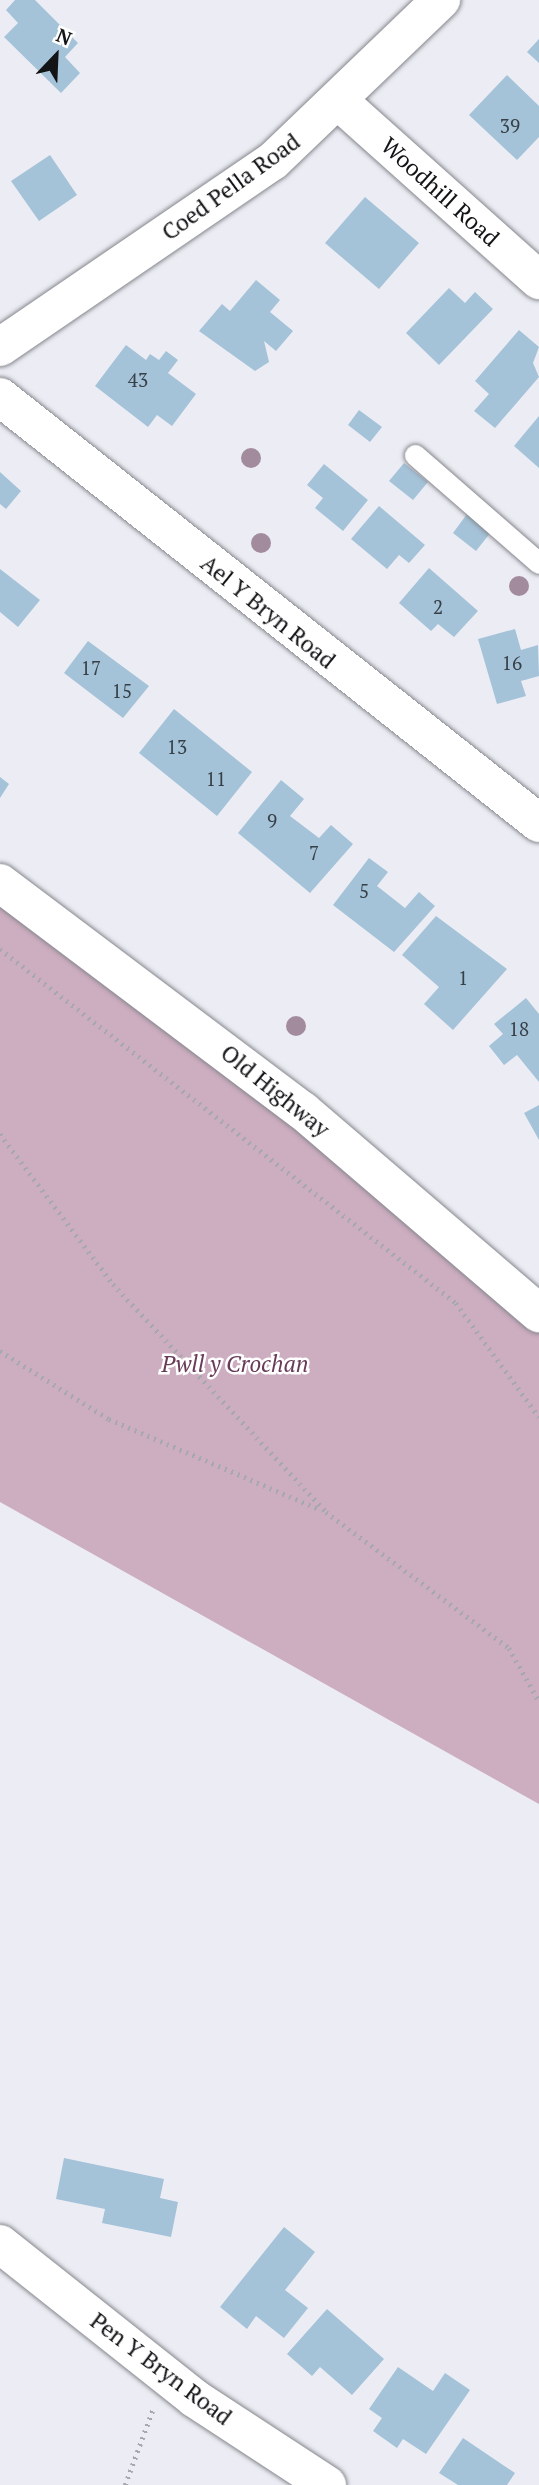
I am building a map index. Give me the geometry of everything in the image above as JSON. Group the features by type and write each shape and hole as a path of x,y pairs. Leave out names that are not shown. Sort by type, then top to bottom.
{"street":[{"name":"Coed Pella Road","path":"0,347 273,162 341,103 441,0"},
{"name":"Woodhill Road","path":"341,103 539,281"},
{"name":"Ael Y Bryn Road","path":"0,397 539,823"},
{"name":"Old Highway","path":"0,883 303,1111 539,1313"},
{"name":"Pen Y Bryn Road","path":"0,2244 166,2376 327,2485"}],"lane":[{"path":"415,455 539,563"}],"path":[{"path":"0,949 456,1303 539,1417"},
{"path":"0,1134 113,1284 326,1512 509,1648 539,1701"},
{"path":"0,1351 109,1419 326,1512"},
{"path":"125,2485 166,2376"}],"green space":[{"name":"Pwll y Crochan","path":"0,883 539,1313 539,1804 0,1502"}],"building":[{"path":"15,0 35,0 78,43 65,57 80,73 61,93 4,37 18,23 6,10"},
{"path":"539,39 539,63 527,52"},
{"path":"507,75 539,106 539,137 517,160 469,115"},
{"path":"50,155 77,195 39,221 11,181"},
{"path":"365,197 419,243 379,289 325,243"},
{"path":"256,280 280,300 270,312 293,331 276,351 264,341 269,362 255,371 199,331 222,304 230,311"},
{"path":"449,288 465,303 475,292 493,309 439,365 406,333"},
{"path":"519,330 539,347 533,363 539,377 495,428 474,411 489,394 475,381"},
{"path":"126,345 146,360 150,354 159,360 166,351 178,360 168,373 196,394 172,426 157,415 148,427 95,386"},
{"path":"359,410 382,427 370,442 348,425"},
{"path":"539,416 539,468 514,446"},
{"path":"404,463 428,482 413,500 389,481"},
{"path":"324,464 368,500 343,531 315,508 323,498 307,485"},
{"path":"0,472 21,491 6,509 0,504"},
{"path":"379,506 425,545 409,563 399,555 387,569 351,539"},
{"path":"467,514 491,532 476,551 453,533"},
{"path":"429,568 478,611 454,637 438,624 431,631 399,603"},
{"path":"0,569 40,600 18,627 0,612"},
{"path":"515,629 521,650 538,645 539,676 521,681 526,696 497,704 478,639"},
{"path":"88,641 149,686 123,718 64,673"},
{"path":"174,709 252,772 217,816 139,753"},
{"path":"0,777 9,784 0,798"},
{"path":"281,780 304,799 290,816 319,838 331,825 353,844 310,893 238,833"},
{"path":"369,858 388,872 377,886 405,908 419,892 435,906 394,952 333,905"},
{"path":"436,916 507,969 453,1030 424,1004 439,987 402,955"},
{"path":"526,998 539,1014 539,1082 517,1055 504,1065 489,1046 503,1034 494,1024"},
{"path":"539,1105 539,1140 524,1113"},
{"path":"64,2158 164,2179 160,2198 178,2202 171,2237 102,2223 105,2209 56,2199"},
{"path":"284,2227 315,2252 285,2290 308,2308 284,2338 256,2316 247,2329 220,2307"},
{"path":"327,2309 384,2359 352,2395 320,2367 312,2376 287,2354"},
{"path":"398,2367 433,2391 445,2373 470,2390 426,2454 403,2439 397,2448 373,2431 382,2418 369,2409"},
{"path":"463,2438 515,2473 507,2485 458,2485 439,2473"}]}
